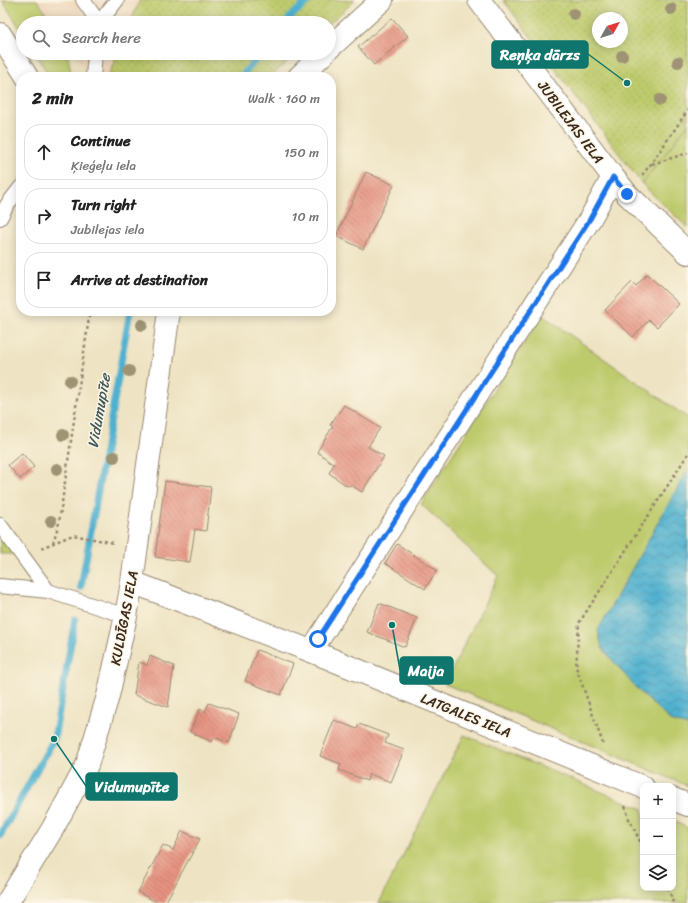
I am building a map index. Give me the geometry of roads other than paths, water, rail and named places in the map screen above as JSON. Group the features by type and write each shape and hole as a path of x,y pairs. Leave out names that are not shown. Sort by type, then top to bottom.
{"street":[{"path":"336,42 382,0"},
{"name":"JUBILEJAS IELA","path":"479,0 627,194 688,252"},
{"path":"0,36 24,72"},
{"path":"304,72 317,60"},
{"path":"311,651 590,219 613,177"},
{"name":"KULDĪGAS IELA","path":"7,903 52,828 87,765 108,696 132,582 168,316"},
{"name":"LATGALES IELA","path":"132,582 311,651 640,786"},
{"path":"676,800 688,806"}],"lane":[{"path":"84,0 94,16"},
{"path":"104,16 117,0"},
{"path":"93,72 94,60"},
{"path":"0,218 7,205 16,194"},
{"path":"0,525 48,592"},
{"path":"0,586 48,592 126,616"}],"water":[{"path":"688,469 688,726 671,721 639,691 602,648 598,630"}],"waterway":[{"name":"Vidumupīte","path":"291,16 310,0"},
{"name":"Vidumupīte","path":"245,72 255,60"},
{"name":"Vidumupīte","path":"81,587 129,316"},
{"name":"Vidumupīte","path":"0,836 54,739 75,620"}],"place":[{"name":"Reņķa dārzs","path":"627,83"},
{"name":"Maija","path":"392,625"},
{"name":"Vidumupīte","path":"54,739"}]}
